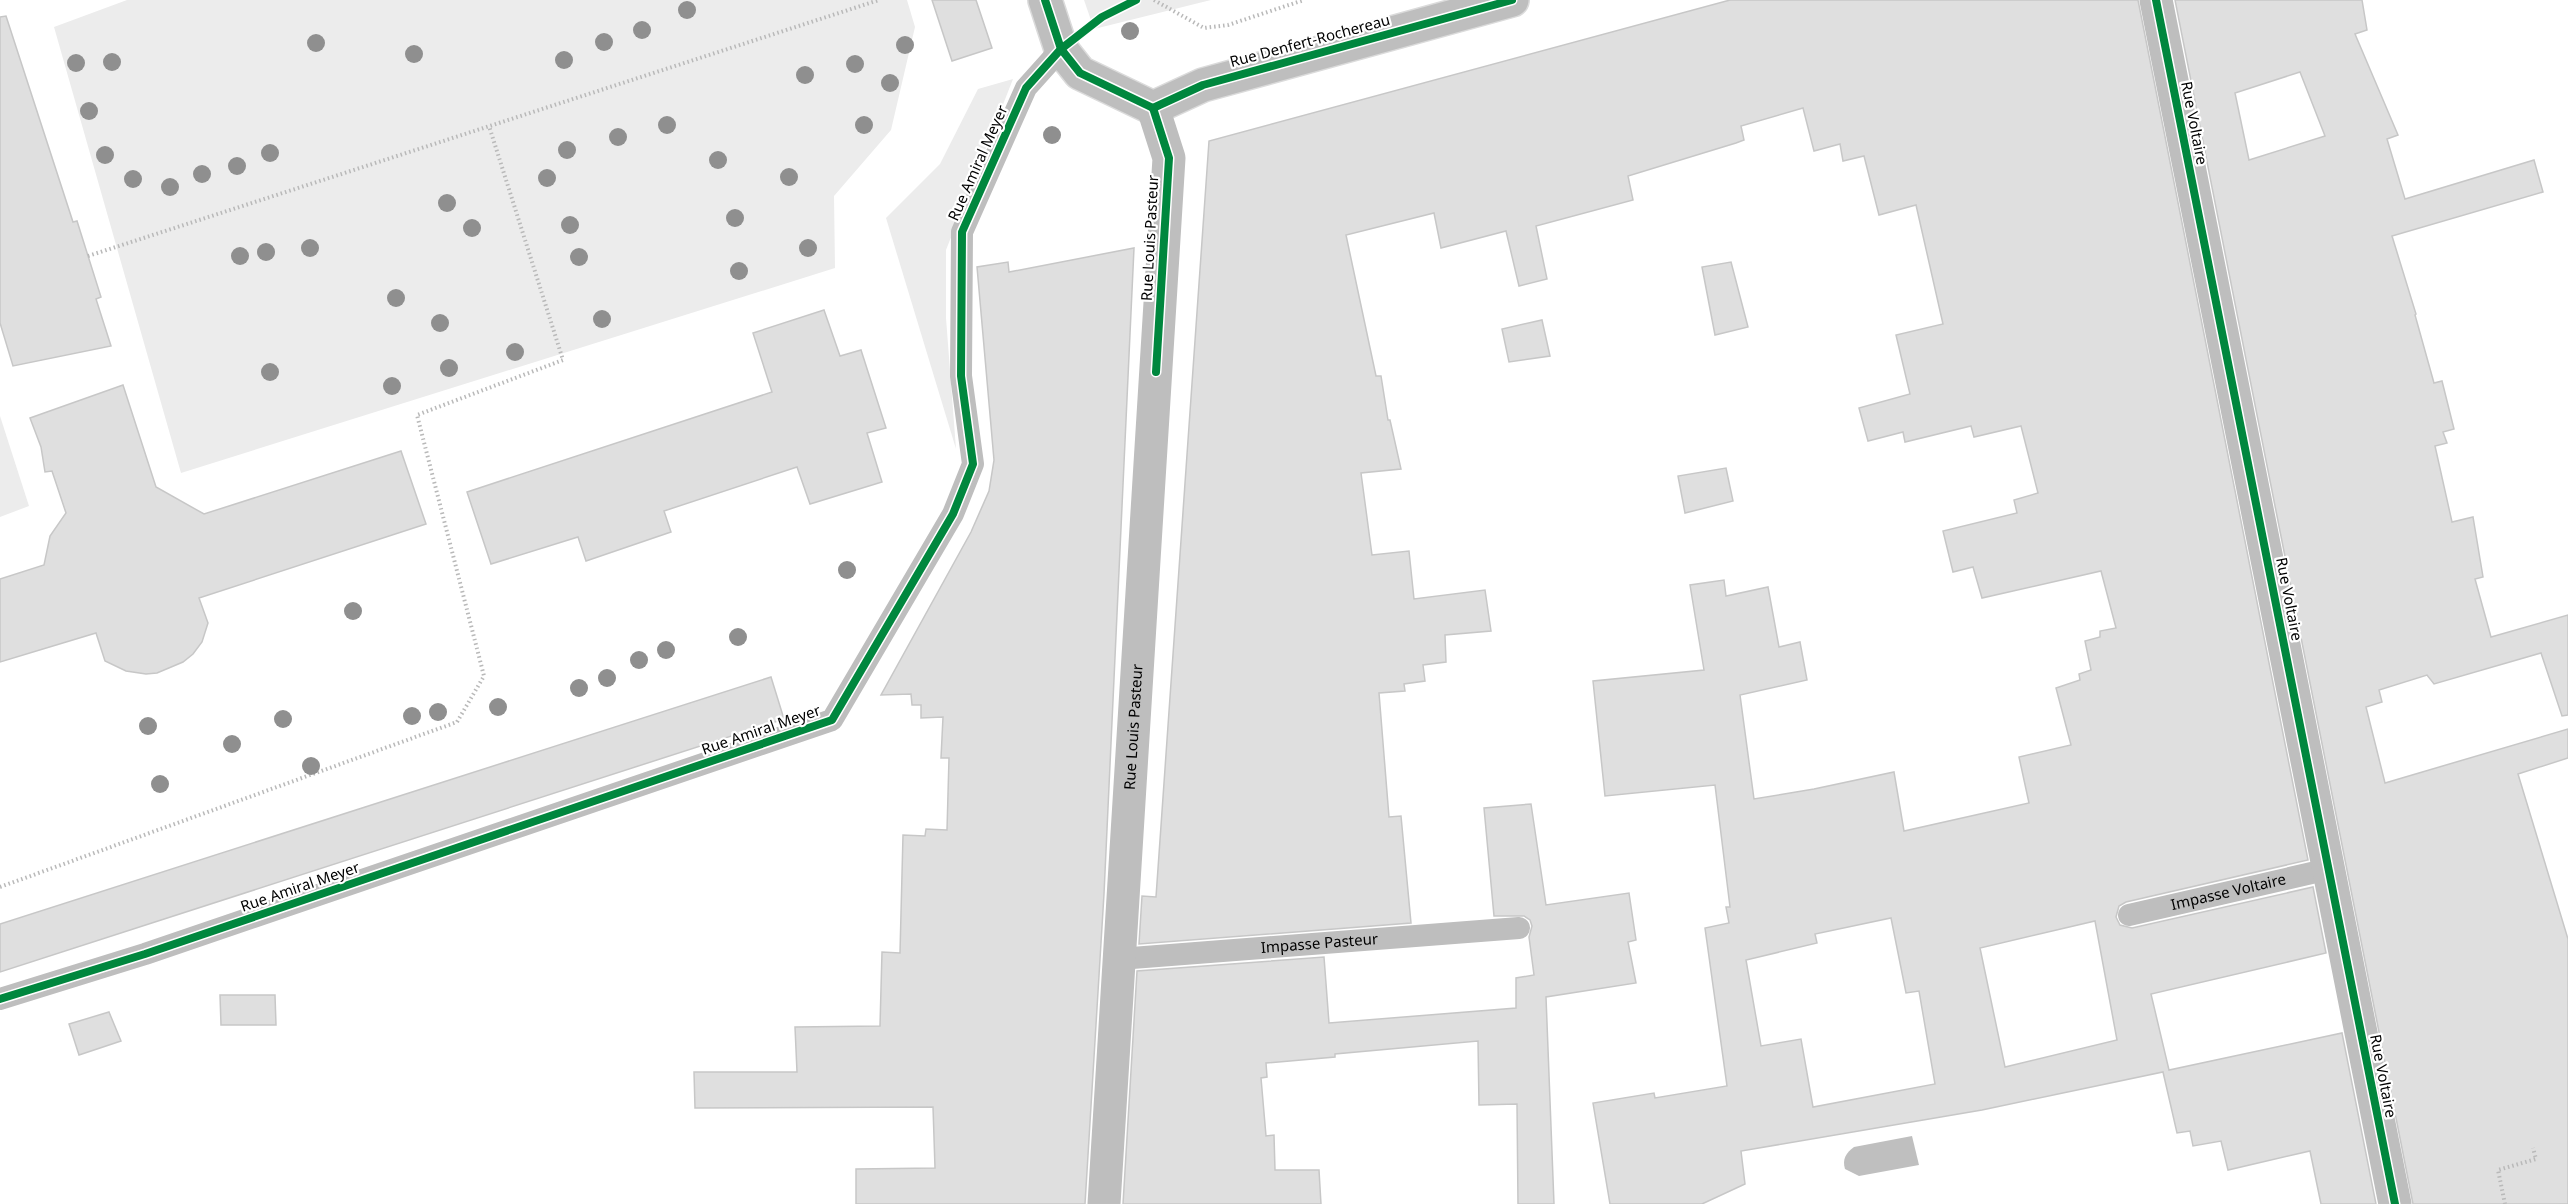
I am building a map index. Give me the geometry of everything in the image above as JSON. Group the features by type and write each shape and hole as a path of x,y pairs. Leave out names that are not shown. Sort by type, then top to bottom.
{"street":[{"path":"1045,0 1061,49 1080,73 1153,108"},
{"name":"Rue Denfert-Rochereau","path":"1153,108 1203,85 1512,0"},
{"name":"Rue Voltaire","path":"2156,0 2395,1204"},
{"name":"Rue Louis Pasteur","path":"1104,1204 1169,158 1153,108"}],"lane":[{"name":"Rue Amiral Meyer","path":"0,999 145,954 832,720 953,514 973,464 961,376 962,232 1026,88 1061,49"},
{"name":"Impasse Voltaire","path":"2129,915 2329,869"},
{"name":"Impasse Pasteur","path":"1119,959 1519,928"}],"path":[{"path":"88,256 879,0"},
{"path":"1154,0 1203,28 1228,25 1304,0"},
{"path":"0,887 457,722 484,676 417,415 563,360 489,126"},
{"path":"2505,1204 2498,1170 2536,1160 2533,1148"}],"shaded area":[{"path":"127,0 907,0 915,27 891,130 834,196 835,268 181,473 54,27"},
{"path":"1084,0 1211,0 1094,29"},
{"path":"1013,79 946,250 946,318 956,449 886,218 940,164 978,89"},
{"path":"0,416 29,506 0,517"},
{"path":"1912,1136 1919,1165 1859,1176 1845,1169 1845,1157 1854,1147"}],"building":[{"path":"932,0 976,0 992,48 952,61"},
{"path":"1730,0 2138,0 2308,860 2126,902 2119,906 2116,917 2120,925 2132,928 2313,887 2326,953 2151,994 2169,1070 2342,1033 2376,1204 2321,1204 2310,1151 2228,1170 2221,1141 2193,1146 2190,1131 2177,1133 2163,1072 1982,1110 1741,1151 1745,1184 1702,1204 1610,1204 1593,1103 1654,1093 1655,1098 1727,1086 1705,928 1729,923 1726,907 1730,907 1715,785 1605,796 1593,681 1704,670 1690,585 1724,580 1726,596 1768,587 1779,647 1800,642 1807,680 1740,695 1754,799 1894,772 1904,831 2029,803 2019,757 2071,745 2056,688 2080,680 2079,674 2091,670 2085,641 2100,637 2100,631 2116,628 2101,571 1982,598 1973,567 1953,572 1943,531 2017,513 2014,500 2038,493 2021,426 1974,437 1971,426 1905,442 1903,432 1868,441 1859,408 1910,394 1896,335 1943,324 1916,205 1879,215 1864,156 1843,161 1840,144 1814,151 1803,108 1741,126 1744,140 1628,176 1633,200 1536,226 1547,279 1519,286 1506,231 1441,248 1434,213 1346,235 1376,376 1381,376 1388,420 1390,420 1401,469 1361,473 1372,555 1409,551 1414,599 1485,590 1491,631 1445,635 1446,662 1423,665 1425,681 1404,684 1405,691 1379,693 1389,817 1401,816 1411,923 1139,944 1142,896 1156,897 1209,141","holes":["1891,918 1906,993 1919,991 1935,1084 1813,1107 1801,1039 1761,1046 1746,960 1817,943 1815,934","2095,921 2117,1040 2005,1067 1980,948"]},
{"path":"2175,0 2362,0 2367,30 2355,34 2398,135 2387,139 2405,199 2534,160 2543,192 2392,236 2434,383 2442,381 2454,429 2443,432 2447,443 2435,446 2452,522 2473,517 2483,577 2475,579 2491,637 2568,615 2568,715 2562,716 2541,653 2434,684 2427,675 2379,690 2382,702 2366,707 2385,783 2568,729 2568,758 2518,774 2568,939 2568,1204 2413,1204","holes":["2300,72 2325,136 2249,160 2235,93"]},
{"path":"6,16 73,222 77,221 101,297 96,299 111,346 13,366 0,323 0,17"},
{"path":"1134,248 1104,894 1085,1204 856,1204 856,1169 935,1168 933,1107 695,1108 694,1072 797,1072 795,1027 880,1026 882,952 900,953 903,835 925,836 926,829 947,830 949,758 941,758 943,717 921,718 921,705 912,705 911,694 881,695 971,532 989,491 994,460 977,267 1008,262 1009,272"},
{"path":"1731,262 1748,327 1715,335 1702,267"},
{"path":"824,310 840,356 861,350 886,428 867,433 882,482 810,504 797,467 664,511 671,532 586,561 578,537 491,564 467,492 772,392 753,333"},
{"path":"1542,320 1550,356 1509,362 1502,329"},
{"path":"123,385 156,487 204,514 401,451 426,524 199,598 208,623 202,642 183,662 157,673 126,671 105,661 96,633 0,662 0,579 44,565 50,536 66,513 52,471 45,472 41,447 30,418"},
{"path":"1726,468 1733,501 1685,513 1678,476"},
{"path":"771,677 784,719 0,972 0,924"},
{"path":"1531,804 1546,905 1629,893 1636,940 1628,942 1636,983 1546,997 1554,1204 1518,1204 1517,1104 1479,1105 1478,1041 1335,1054 1335,1057 1266,1063 1267,1077 1261,1078 1266,1136 1274,1135 1275,1170 1319,1170 1321,1204 1123,1204 1137,971 1324,957 1329,1023 1516,1008 1516,978 1534,975 1529,937 1532,926 1530,920 1524,916 1494,916 1484,808"},
{"path":"220,995 275,995 276,1025 221,1025"},
{"path":"109,1012 121,1041 79,1055 69,1024"}],"cycle path":[{"path":"1045,0 1061,49 1080,73 1153,108"},
{"path":"0,999 145,954 832,720 953,514 973,464 961,376 962,232 1026,88 1061,49 1102,17 1136,0"},
{"path":"1153,108 1203,85 1512,0"},
{"path":"2156,0 2395,1204"},
{"path":"1153,108 1169,158 1156,372"}]}
